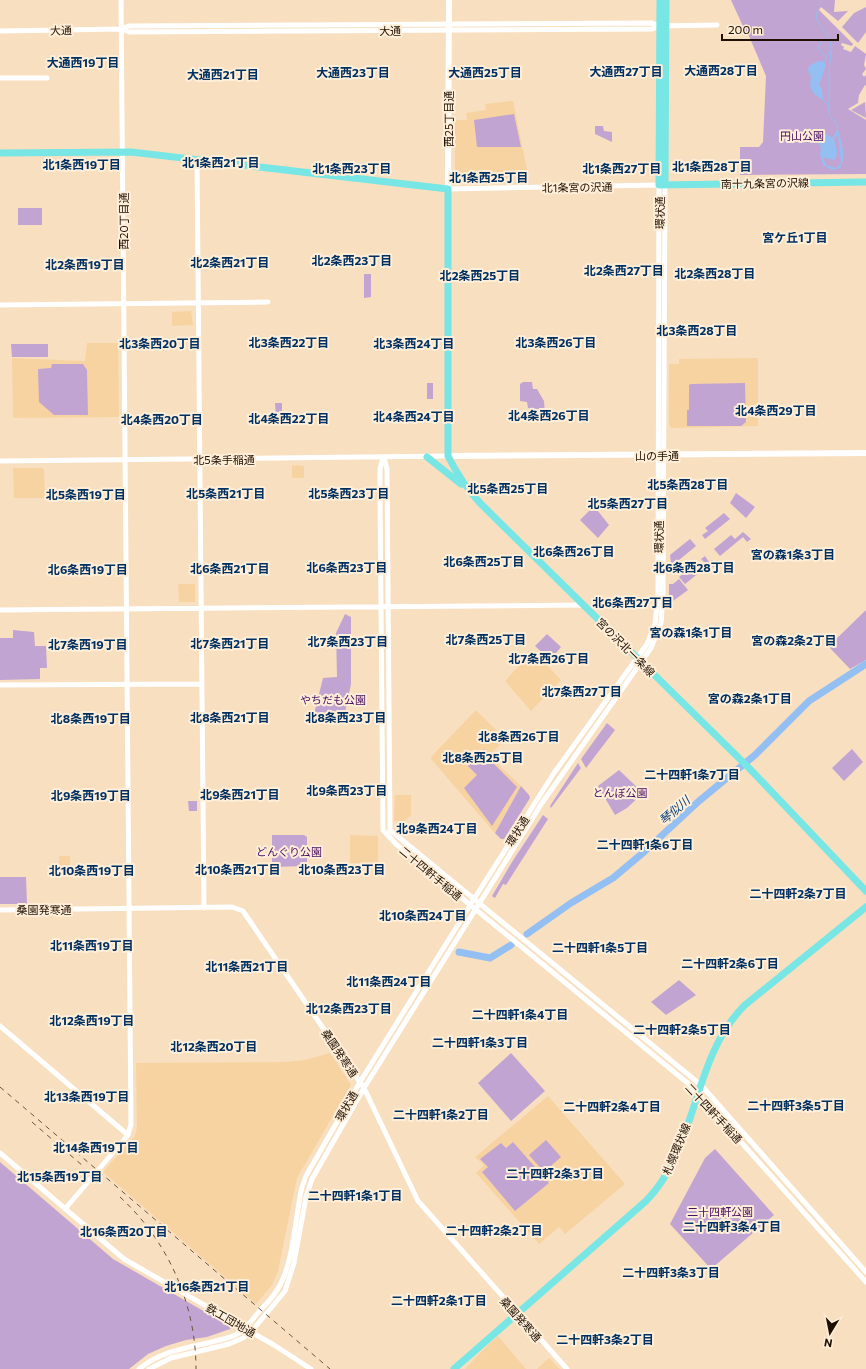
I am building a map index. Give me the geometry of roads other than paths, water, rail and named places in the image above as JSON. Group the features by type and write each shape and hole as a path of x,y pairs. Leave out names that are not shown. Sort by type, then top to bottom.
{"main road":[{"name":"西25丁目通","path":"448,189 449,0"},
{"path":"660,0 662,26 662,185"},
{"path":"662,26 666,0"},
{"path":"0,153 123,152 448,189 448,456"},
{"name":"南十九条宮の沢線","path":"662,185 866,182"},
{"name":"山の手通","path":"448,456 866,453"},
{"name":"宮の沢北一条線","path":"448,456 466,487 744,763 866,891"},
{"path":"427,457 466,487"},
{"name":"札幌環状線","path":"454,1369 646,1201 657,1189 673,1163 716,1046 737,1013 866,907"}],"street":[{"name":"西20丁目通","path":"121,0 131,1124 128,1135"},
{"name":"大通","path":"0,30 122,29 129,26 652,29 662,26 717,25"},
{"path":"0,78 47,78"},
{"path":"197,160 204,908"},
{"name":"北1条宮の沢通","path":"448,189 662,185"},
{"name":"環状通","path":"150,1369 171,1358 229,1344 243,1338 251,1332 280,1297 288,1285 312,1178 364,1088 560,776 639,660 649,639 656,615 661,454 662,185"},
{"path":"0,305 268,302"},
{"name":"北5条手稲通","path":"0,461 448,456"},
{"name":"二十四軒手稲通","path":"383,457 387,469 390,830 701,1085 866,1272"},
{"name":"二十四軒手稲通","path":"383,457 380,469 383,830 396,844 698,1093 866,1282"},
{"path":"0,610 584,605"},
{"name":"環状通","path":"139,1369 155,1358 168,1352 226,1339 245,1328 275,1294 283,1280 304,1180 360,1082 554,773 639,660"},
{"path":"0,685 202,684"},
{"name":"桑園発寒通","path":"0,910 236,908 246,914 364,1088 418,1201 516,1314 567,1369"},
{"path":"0,1026 128,1135 65,1209"},
{"name":"鉄工団地通","path":"0,1153 124,1259 245,1328 311,1369"}],"water":[{"path":"818,61 824,62 826,65 819,85 822,89 823,100 812,90 810,85 811,76 808,71 809,66"},
{"path":"837,131 839,132 843,160 840,168 832,170 823,165 820,154 821,148 817,139 820,133 824,132 832,138","holes":["838,134 841,163 836,168 826,165 823,157 833,160 836,158 837,151 834,139"]}],"waterway":[{"path":"819,5 820,0"},
{"path":"818,10 816,14 817,21 827,34 831,46 829,71"},
{"path":"817,40 822,41 818,48 826,57"},
{"path":"824,62 830,51"},
{"path":"829,73 829,114 837,125 838,132"},
{"path":"823,99 828,106"},
{"name":"琴似川","path":"527,934 571,903 613,878 644,852 699,801 755,755 809,701 866,664"},
{"name":"琴似川","path":"459,952 490,958 511,945"}],"railway":[{"path":"0,1087 330,1369"},
{"path":"32,1122 83,1166"},
{"path":"120,1197 137,1214 152,1233 176,1275 185,1298 191,1321 195,1345 196,1369"}],"district":[{"name":"大通西19丁目","path":"83,62"},
{"name":"大通西28丁目","path":"721,70"},
{"name":"大通西27丁目","path":"626,71"},
{"name":"大通西23丁目","path":"353,72"},
{"name":"大通西25丁目","path":"485,72"},
{"name":"大通西21丁目","path":"223,74"},
{"name":"北1条西21丁目","path":"221,162"},
{"name":"北1条西19丁目","path":"82,164"},
{"name":"北1条西28丁目","path":"712,166"},
{"name":"北1条西23丁目","path":"352,168"},
{"name":"北1条西27丁目","path":"622,168"},
{"name":"北1条西25丁目","path":"489,177"},
{"name":"宮ケ丘1丁目","path":"795,237"},
{"name":"北2条西23丁目","path":"352,260"},
{"name":"北2条西21丁目","path":"230,262"},
{"name":"北2条西19丁目","path":"85,264"},
{"name":"北2条西27丁目","path":"624,270"},
{"name":"北2条西28丁目","path":"715,273"},
{"name":"北2条西25丁目","path":"480,275"},
{"name":"北3条西28丁目","path":"697,330"},
{"name":"北3条西22丁目","path":"289,342"},
{"name":"北3条西26丁目","path":"556,342"},
{"name":"北3条西20丁目","path":"160,343"},
{"name":"北3条西24丁目","path":"414,343"},
{"name":"北4条西29丁目","path":"776,410"},
{"name":"北4条西26丁目","path":"549,415"},
{"name":"北4条西24丁目","path":"414,416"},
{"name":"北4条西22丁目","path":"289,418"},
{"name":"北4条西20丁目","path":"162,419"},
{"name":"北5条西28丁目","path":"688,484"},
{"name":"北5条西25丁目","path":"508,488"},
{"name":"北5条西21丁目","path":"226,493"},
{"name":"北5条西23丁目","path":"349,493"},
{"name":"北5条西19丁目","path":"86,494"},
{"name":"北5条西27丁目","path":"628,503"},
{"name":"北6条西26丁目","path":"574,551"},
{"name":"宮の森1条3丁目","path":"793,554"},
{"name":"北6条西25丁目","path":"484,561"},
{"name":"北6条西23丁目","path":"347,567"},
{"name":"北6条西28丁目","path":"694,567"},
{"name":"北6条西21丁目","path":"230,568"},
{"name":"北6条西19丁目","path":"88,569"},
{"name":"北6条西27丁目","path":"633,602"},
{"name":"宮の森1条1丁目","path":"691,632"},
{"name":"北7条西25丁目","path":"486,639"},
{"name":"宮の森2条2丁目","path":"794,640"},
{"name":"北7条西23丁目","path":"348,641"},
{"name":"北7条西21丁目","path":"230,643"},
{"name":"北7条西19丁目","path":"88,644"},
{"name":"北7条西26丁目","path":"549,658"},
{"name":"北7条西27丁目","path":"582,691"},
{"name":"宮の森2条1丁目","path":"750,698"},
{"name":"北8条西21丁目","path":"230,717"},
{"name":"北8条西23丁目","path":"346,717"},
{"name":"北8条西19丁目","path":"91,718"},
{"name":"北8条西26丁目","path":"519,736"},
{"name":"北8条西25丁目","path":"483,757"},
{"name":"二十四軒1条7丁目","path":"692,774"},
{"name":"北9条西23丁目","path":"347,790"},
{"name":"北9条西21丁目","path":"240,794"},
{"name":"北9条西19丁目","path":"91,795"},
{"name":"北9条西24丁目","path":"437,828"},
{"name":"二十四軒1条6丁目","path":"645,844"},
{"name":"北10条西21丁目","path":"238,869"},
{"name":"北10条西23丁目","path":"342,869"},
{"name":"北10条西19丁目","path":"92,870"},
{"name":"二十四軒2条7丁目","path":"798,893"},
{"name":"北10条西24丁目","path":"423,915"},
{"name":"北11条西19丁目","path":"92,945"},
{"name":"二十四軒1条5丁目","path":"600,947"},
{"name":"二十四軒2条6丁目","path":"730,963"},
{"name":"北11条西21丁目","path":"247,966"},
{"name":"北11条西24丁目","path":"389,981"},
{"name":"北12条西23丁目","path":"349,1008"},
{"name":"二十四軒1条4丁目","path":"520,1014"},
{"name":"北12条西19丁目","path":"92,1020"},
{"name":"二十四軒2条5丁目","path":"682,1029"},
{"name":"二十四軒1条3丁目","path":"480,1042"},
{"name":"北12条西20丁目","path":"214,1046"},
{"name":"北13条西19丁目","path":"87,1096"},
{"name":"二十四軒3条5丁目","path":"796,1105"},
{"name":"二十四軒2条4丁目","path":"612,1106"},
{"name":"二十四軒1条2丁目","path":"441,1114"},
{"name":"北14条西19丁目","path":"96,1147"},
{"name":"二十四軒2条3丁目","path":"555,1173"},
{"name":"北15条西19丁目","path":"60,1176"},
{"name":"二十四軒1条1丁目","path":"355,1195"},
{"name":"二十四軒3条4丁目","path":"732,1226"},
{"name":"二十四軒2条2丁目","path":"494,1230"},
{"name":"北16条西20丁目","path":"124,1231"},
{"name":"二十四軒3条3丁目","path":"671,1272"},
{"name":"北16条西21丁目","path":"207,1286"},
{"name":"二十四軒2条1丁目","path":"439,1300"},
{"name":"二十四軒3条2丁目","path":"605,1339"}],"park label":[{"name":"円山公園","path":"802,135"},
{"name":"やちだも公園","path":"333,699"},
{"name":"とんぼ公園","path":"620,792"},
{"name":"どんぐり公園","path":"289,851"},
{"name":"二十四軒公園","path":"720,1211"}]}
